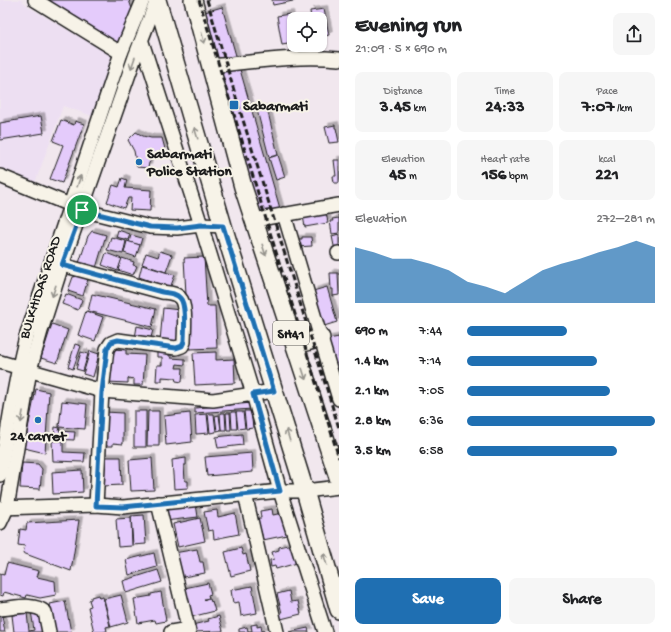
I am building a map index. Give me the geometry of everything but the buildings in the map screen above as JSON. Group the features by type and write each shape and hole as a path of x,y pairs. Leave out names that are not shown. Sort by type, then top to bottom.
{"main road":[{"name":"SH41","path":"157,0 223,226 305,490 339,610"},
{"name":"SH41","path":"196,1 210,66 243,187 339,480"},
{"path":"295,345 321,338"}],"street":[{"path":"36,0 121,53"},
{"path":"132,0 142,41 201,225 253,394 280,491 325,632"},
{"name":"BULKHIDAS ROAD","path":"0,475 10,422 24,369 41,332 62,265 121,53 143,0"},
{"name":"BULKHIDAS ROAD","path":"0,522 4,508 24,369 36,307 77,207 157,0"},
{"path":"210,66 296,58 324,57 339,59"},
{"path":"0,176 77,207 150,227 177,228 201,225 223,226"},
{"path":"254,220 339,205"},
{"path":"284,214 339,399"},
{"path":"62,265 162,292 175,294 181,298 184,306 184,342 182,346 176,348 118,340 111,342 107,349 102,392 96,506"},
{"path":"0,362 102,392 214,400 274,391"},
{"path":"4,508 96,506 123,507 245,494 339,487"},
{"path":"245,494 277,632"},
{"path":"158,503 188,631 171,632"},
{"path":"0,609 34,606 40,608 45,612 49,632"}],"shaded area":[{"path":"0,0 21,0 30,8 114,57 93,116 63,106 35,183 0,169"}],"railway":[{"path":"199,0 339,458"},
{"path":"207,0 339,428"}],"place":[{"name":"Sabarmati","path":"234,105"},
{"name":"Sabarmati Police Station","path":"139,162"},
{"name":"24 carret","path":"38,420"}],"route":[{"path":"82,210 150,227 177,228 201,225 223,226 274,391 253,394 280,491 123,507 96,506 102,392 107,349 111,342 118,340 176,348 182,346 184,342 184,306 181,298 175,294 162,292 62,265 82,210"}]}
